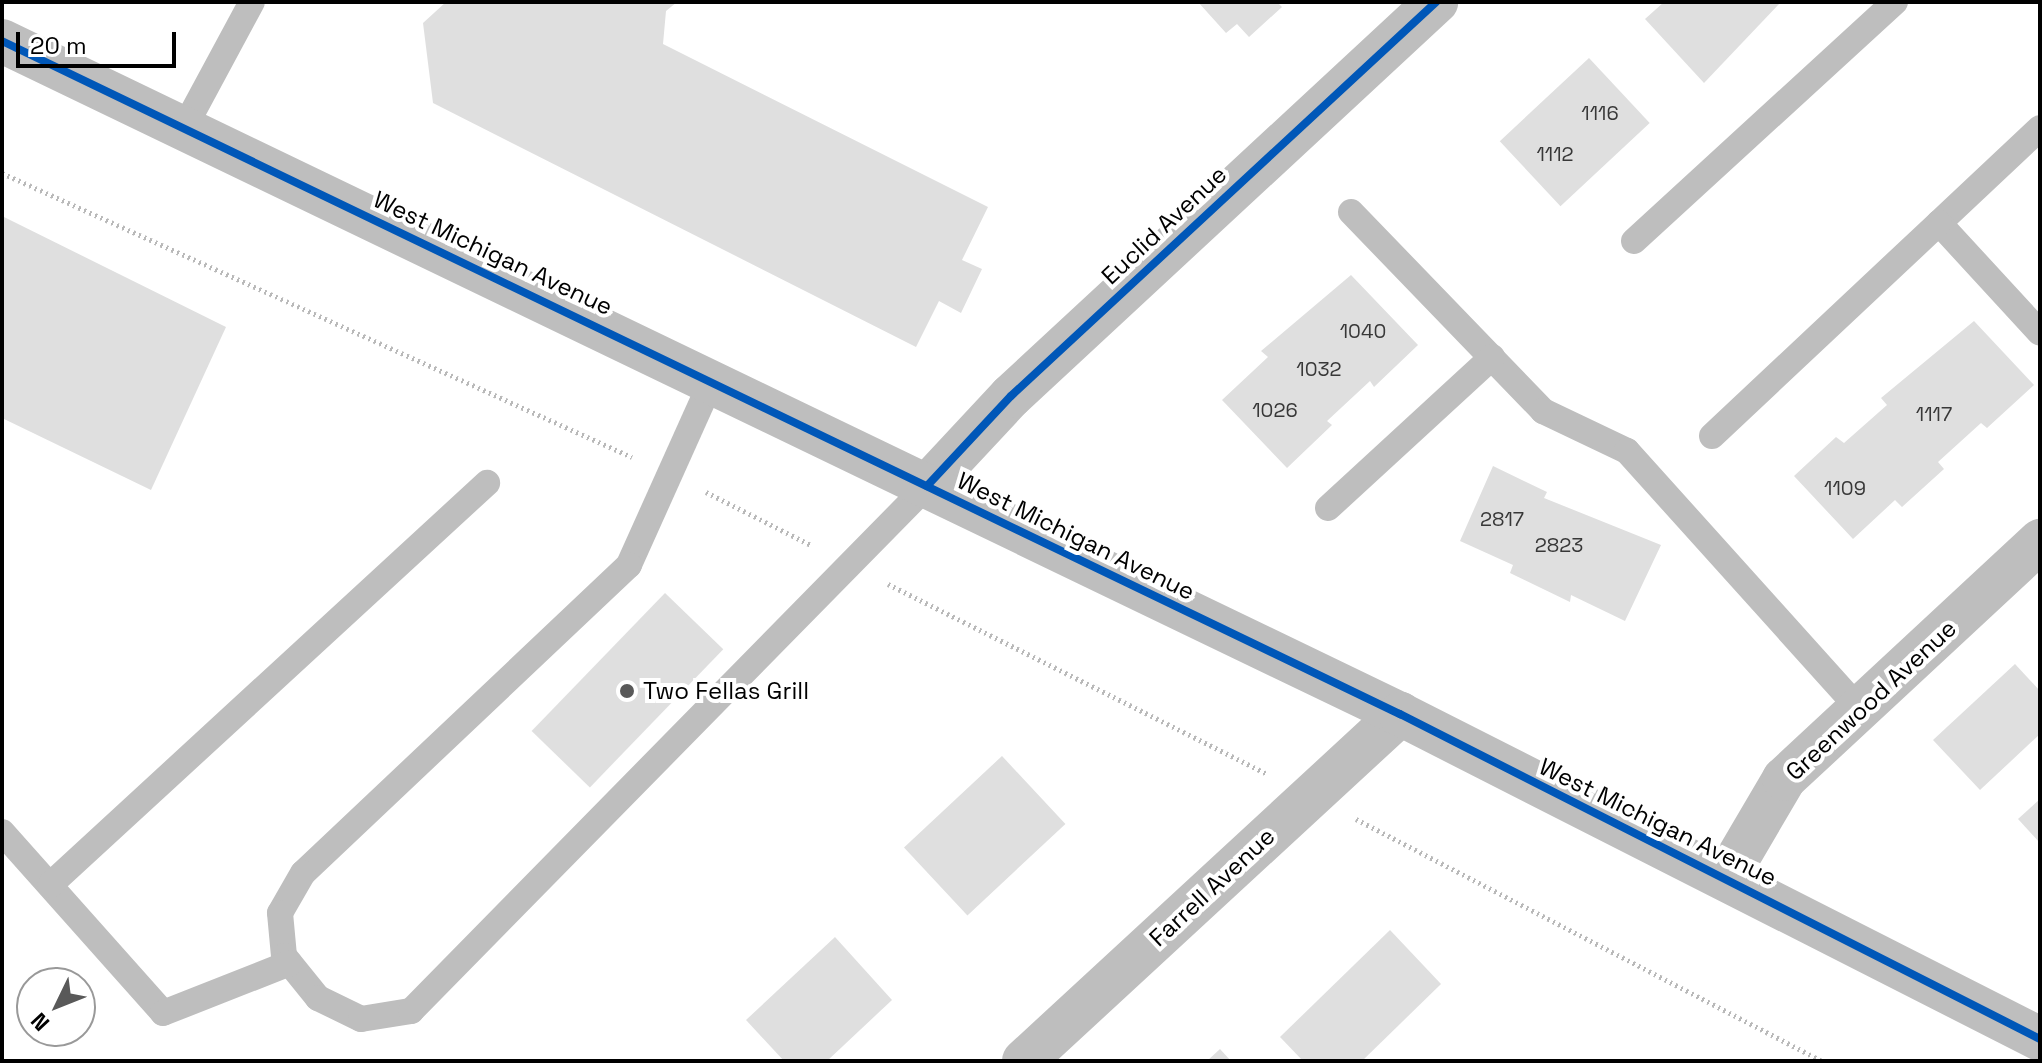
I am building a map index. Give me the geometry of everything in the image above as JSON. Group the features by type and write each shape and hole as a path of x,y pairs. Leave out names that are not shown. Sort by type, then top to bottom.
{"street":[{"name":"Euclid Avenue","path":"927,486 1011,396 1436,2"},
{"name":"West Michigan Avenue","path":"2,41 712,380 1400,714 2040,1039"},
{"name":"Greenwood Avenue","path":"1726,878 1784,779 2040,541"},
{"name":"Farrell Avenue","path":"1024,1061 1400,714"}],"lane":[{"path":"183,130 252,2"},
{"path":"1634,241 1895,2"},
{"path":"1712,436 2040,128"},
{"path":"1351,212 1543,411 1627,451 1859,709"},
{"path":"1939,223 2040,333"},
{"path":"1328,508 1492,357"},
{"path":"712,380 629,565 303,873 280,913 284,956 318,998 361,1019 411,1011 927,486"},
{"path":"50,885 487,483"},
{"path":"2,832 163,1013 290,963"}],"path":[{"path":"2,173 670,474 1312,796 1822,1061"}],"building":[{"path":"446,2 677,2 666,11 663,44 988,207 962,260 982,269 961,313 939,301 916,347 433,103 423,23"},
{"path":"1198,2 1277,2 1282,7 1249,37 1237,24 1226,33"},
{"path":"1664,2 1781,2 1704,83 1645,19"},
{"path":"1589,58 1650,123 1560,206 1500,141"},
{"path":"2,216 226,327 151,490 2,418"},
{"path":"1351,275 1418,345 1374,387 1370,381 1327,421 1332,425 1287,468 1222,400 1268,357 1261,351"},
{"path":"1974,321 2034,385 1987,428 1981,423 1938,462 1944,469 1902,507 1895,500 1853,539 1794,476 1836,437 1844,443 1887,405 1881,398"},
{"path":"1493,466 1547,492 1544,498 1661,545 1625,621 1571,595 1570,602 1510,573 1513,565 1460,541"},
{"name":"Two Fellas Grill","path":"665,593 723,649 590,787 532,731"},
{"path":"2015,664 2040,691 2040,734 1980,790 1933,740"},
{"path":"1002,756 1065,824 967,915 904,847"},
{"path":"2040,799 2040,843 2018,819"},
{"path":"1390,930 1441,984 1362,1061 1303,1061 1280,1037"},
{"path":"835,937 892,1000 827,1061 784,1061 746,1020"},
{"path":"1220,1049 1231,1061 1207,1061"}],"cycle path":[{"path":"927,486 1011,396 1436,2"},
{"path":"2,41 1400,714 2040,1039"}],"place":[{"name":"Two Fellas Grill","path":"627,691"}]}
